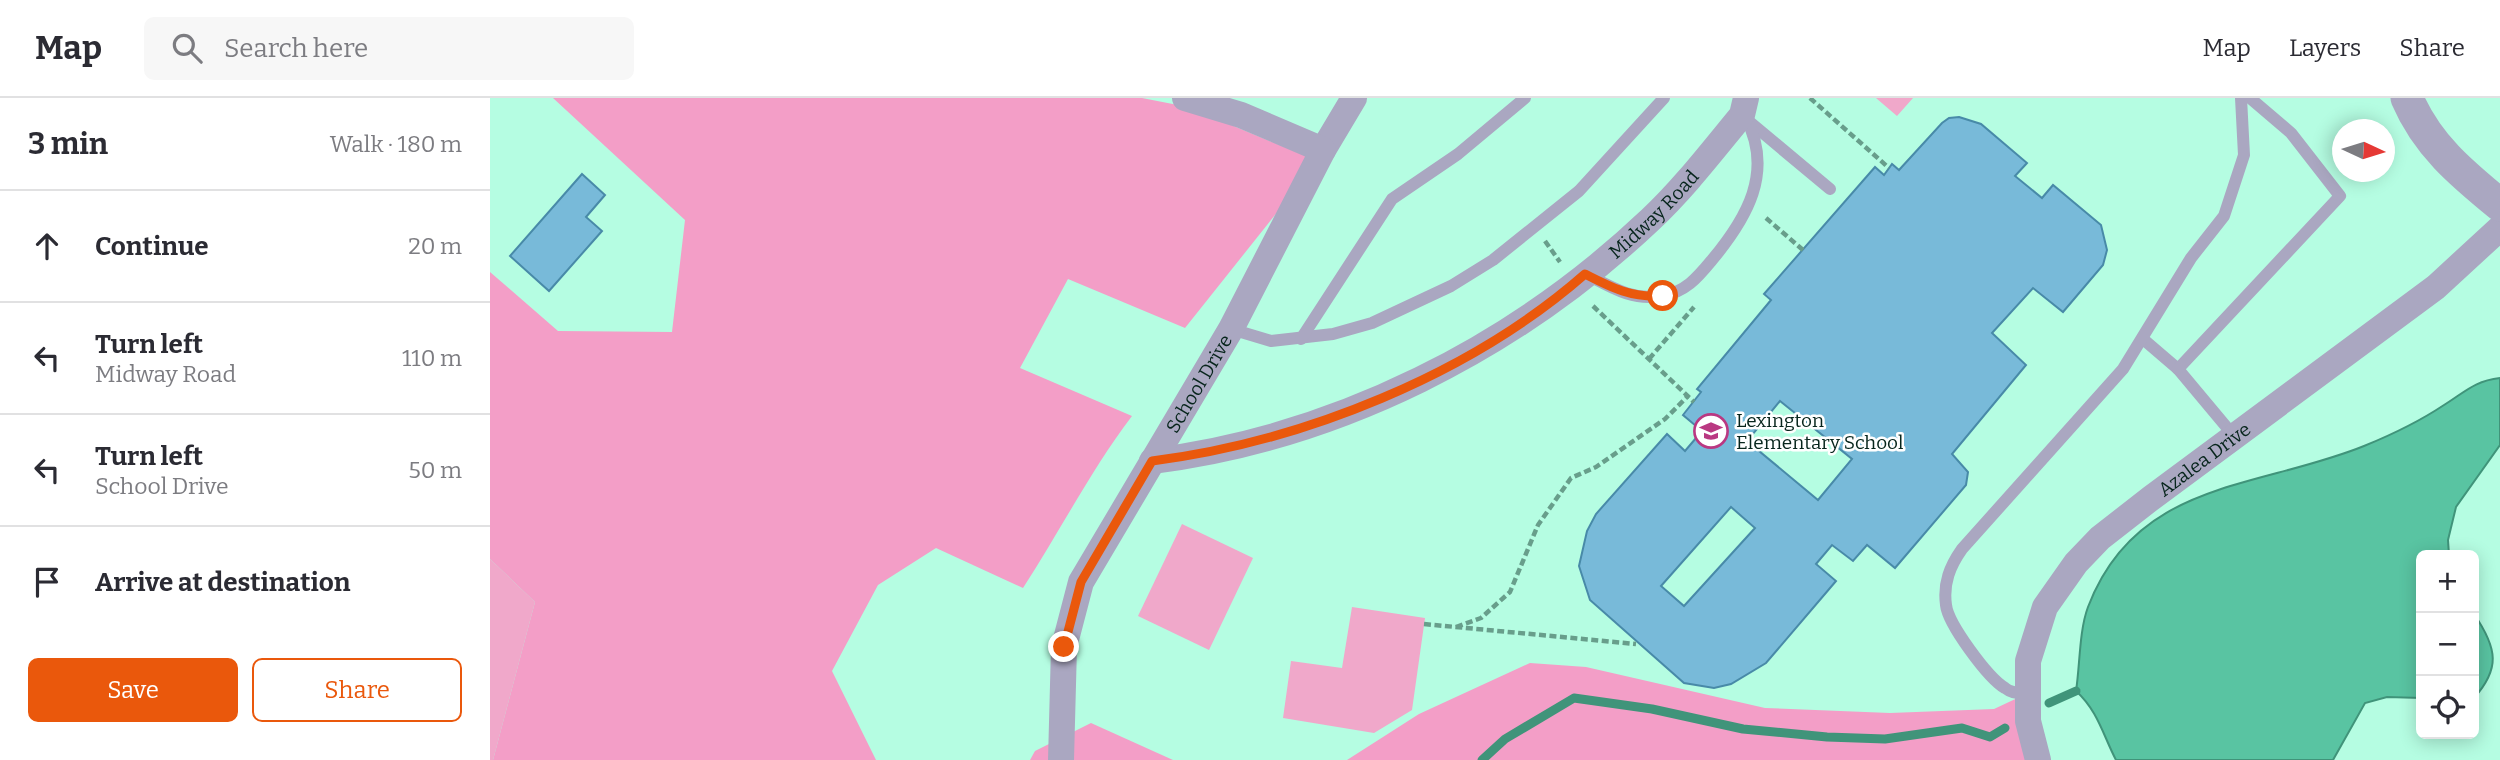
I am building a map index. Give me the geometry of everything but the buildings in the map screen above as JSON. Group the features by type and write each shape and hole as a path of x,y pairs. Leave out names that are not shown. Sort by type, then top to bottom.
{"street":[{"path":"1185,98 1241,115 1323,150 1354,98"},
{"path":"2407,98 2416,119 2446,161 2500,205"},
{"name":"Midway Road","path":"1152,461 1250,445 1333,417 1422,379 1498,338 1585,274 1651,219 1745,111"},
{"name":"School Drive","path":"1061,760 1064,647 1081,582 1231,329 1323,150"},
{"name":"Azalea Drive","path":"2038,760 2028,721 2028,661 2045,607 2076,563 2100,538 2436,287 2500,228"}],"lane":[{"path":"1301,339 1392,199 1458,154 1525,98"},
{"path":"1231,329 1258,339 1301,339 1333,334 1401,311 1451,286 1493,260 1579,191 1664,98"},
{"path":"2026,694 2012,692 1998,683 1949,619 1945,595 1949,573 1962,549 2123,369 2192,258 2229,205 2244,155 2241,98"},
{"path":"2178,369 2340,196 2291,133 2250,98"},
{"path":"1745,111 1830,189"},
{"path":"1585,274 1623,294 1644,298 1679,292 1693,283 1738,229 1747,212 1756,180 1758,150 1745,111"},
{"path":"2143,340 2178,369 2234,436"}],"path":[{"path":"1810,98 1889,169"},
{"path":"1766,218 1803,250"},
{"path":"1593,306 1694,402"},
{"path":"1456,627 1481,618 1510,592 1538,525 1571,478 1596,467 1665,419 1688,396"},
{"path":"1424,624 1636,644"}],"shaded area":[{"path":"553,98 1142,98 1188,107 1318,161 1185,328 1068,279 1020,368 1132,416 1089,479 1023,588 936,548 878,585 832,671 876,760 493,760 535,602 490,559 490,272 558,331 672,332 685,220"},
{"path":"1876,98 1913,98 1897,116"},
{"path":"2500,378 2500,445 2456,507 2448,540 2449,550 2416,550 2416,698 2387,697 2365,703 2333,760 2116,760 2095,715 2076,691 2081,638 2088,607 2109,565 2136,534 2168,512 2204,495 2364,446 2435,411 2476,384"},
{"path":"1182,524 1253,558 1209,650 1138,616"},
{"path":"490,559 535,602 493,760 490,760"},
{"path":"1352,607 1425,618 1412,710 1374,733 1283,718 1291,661 1342,668"},
{"path":"2479,622 2488,638 2493,658 2492,668 2479,692"},
{"path":"1530,663 1586,667 1765,708 1890,713 1994,709 2026,694 2038,760 1347,760 1419,714"},
{"path":"1091,723 1173,760 1030,760 1035,751"}],"waterway":[{"path":"2049,703 2076,691"},
{"path":"1482,760 1505,739 1574,698 1652,709 1743,729 1827,737 1885,739 1962,728 1990,737 2005,728"}],"place":[{"name":"Lexington Elementary School","path":"1711,431"}],"route":[{"path":"1064,647 1081,582 1152,461 1209,454 1250,445 1333,417 1422,379 1498,338 1562,294 1585,274 1623,294 1644,298 1663,296"}]}
